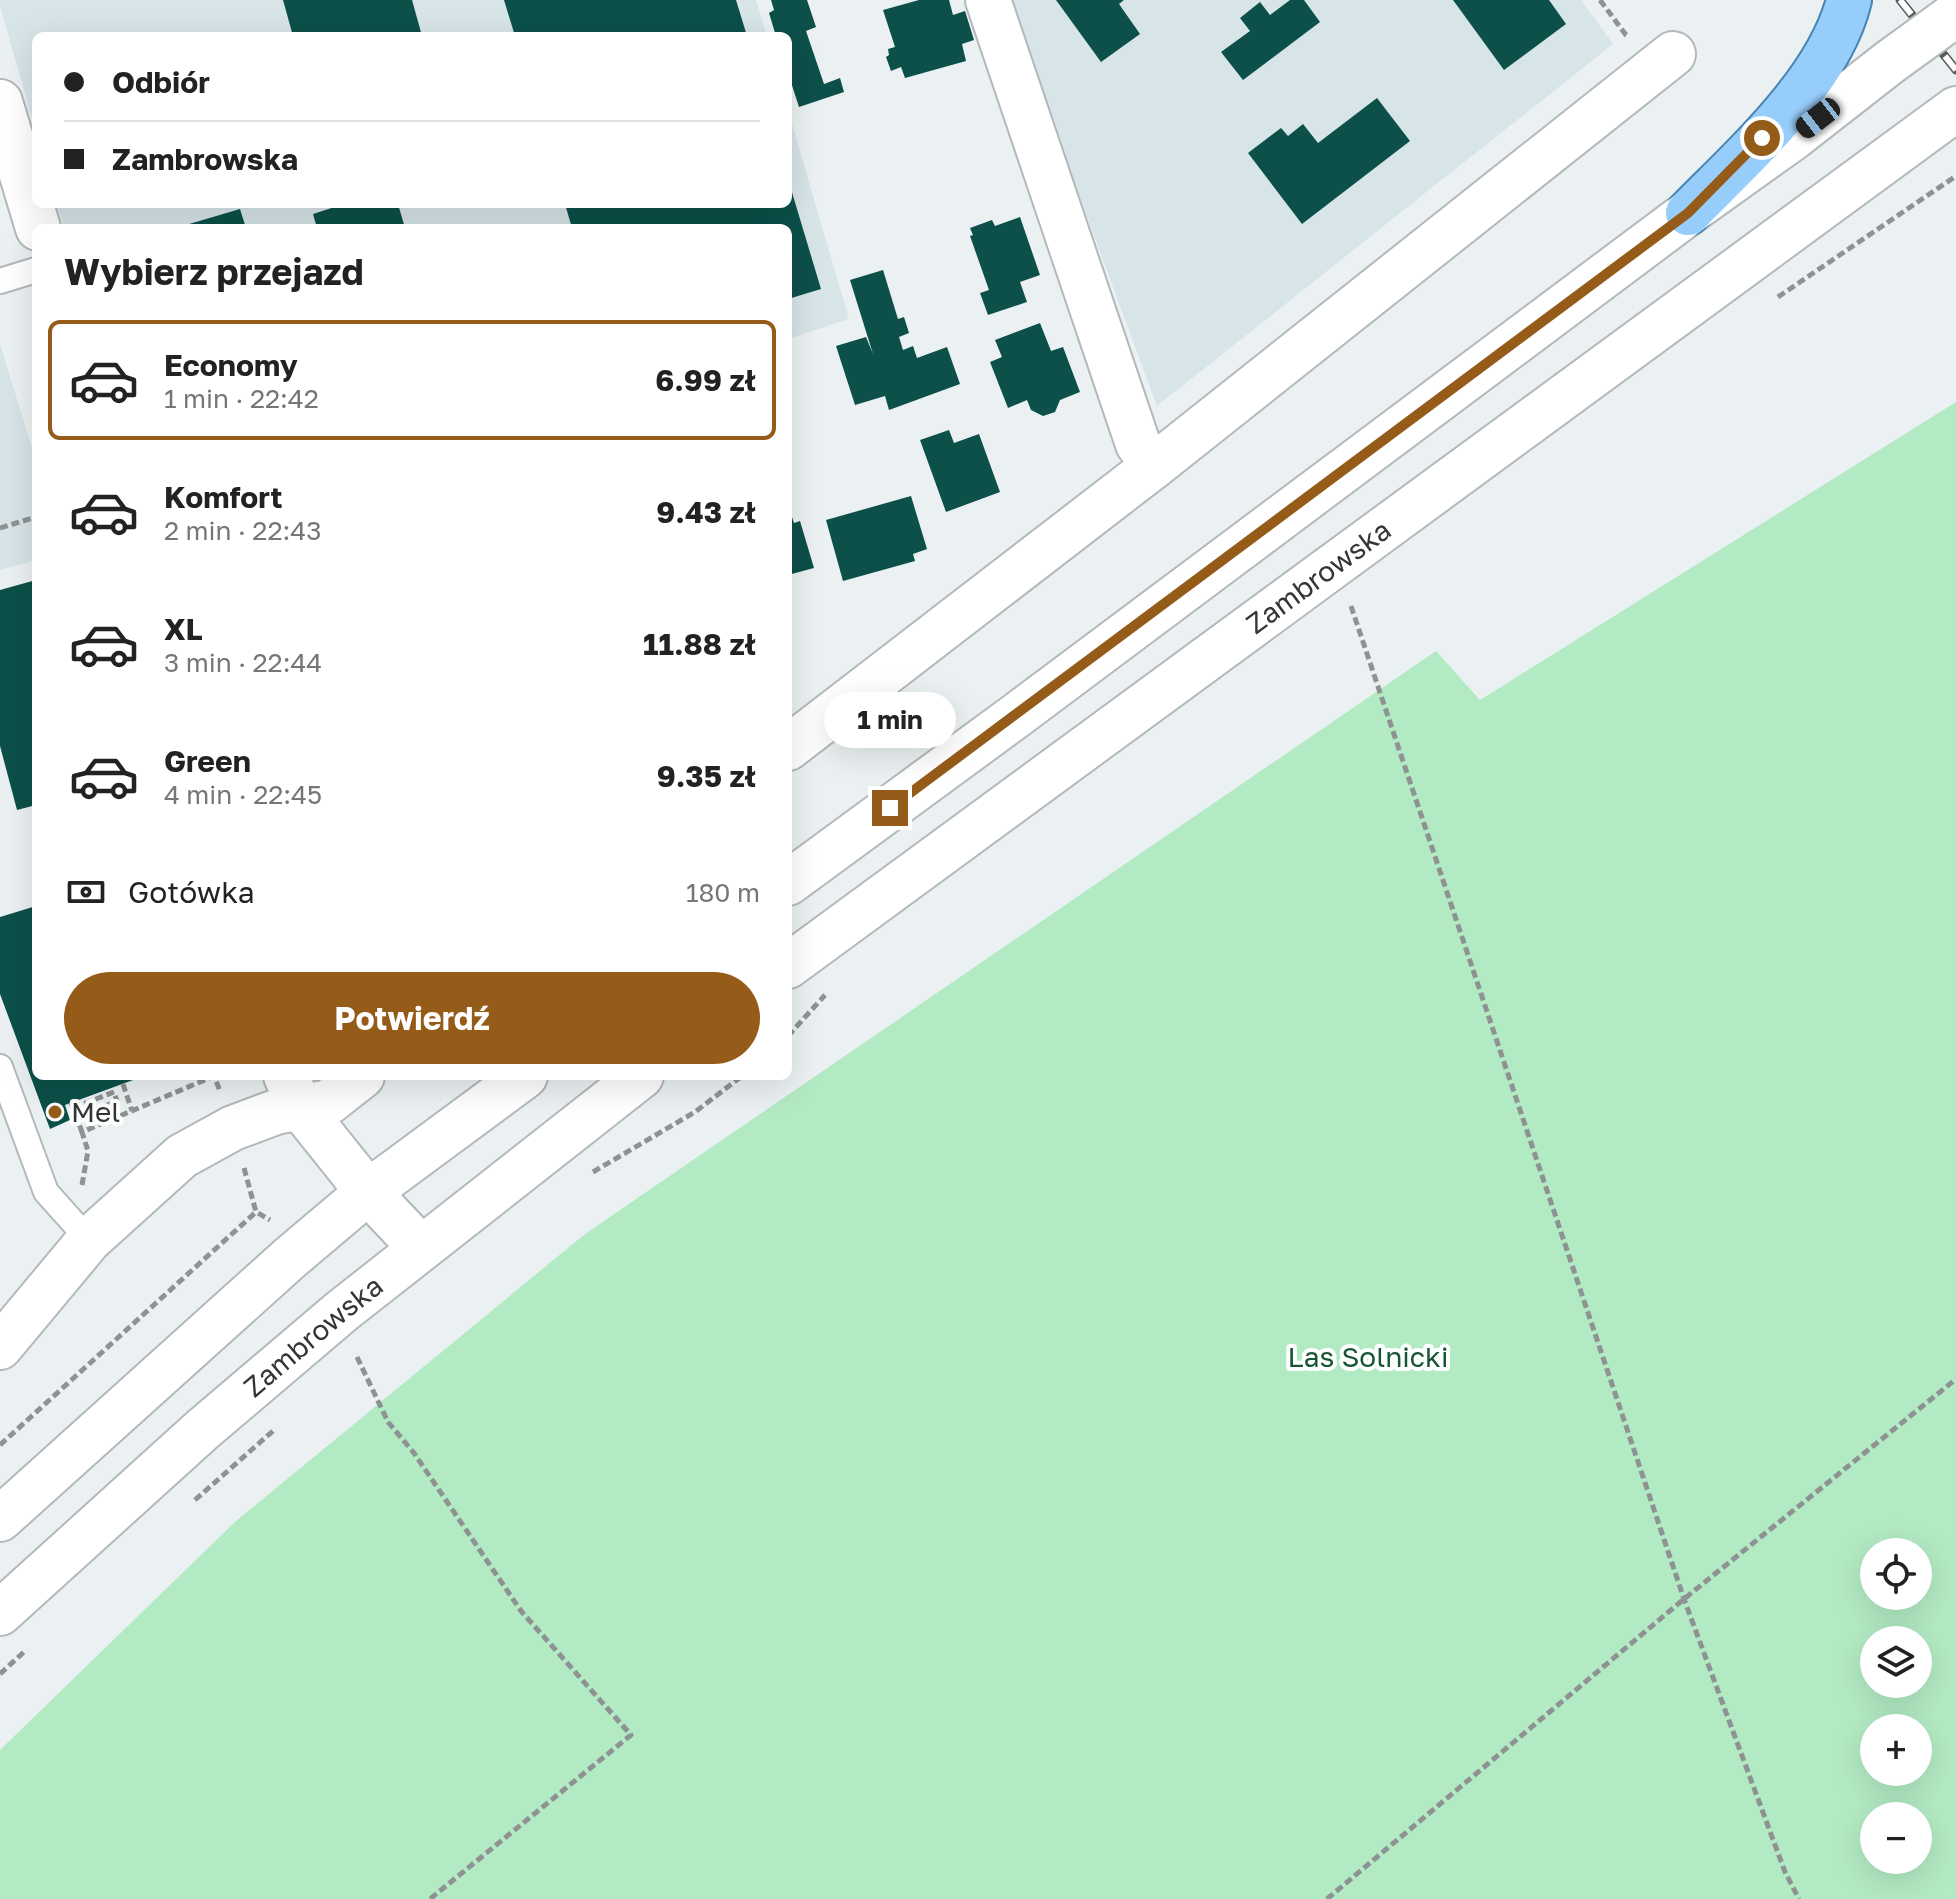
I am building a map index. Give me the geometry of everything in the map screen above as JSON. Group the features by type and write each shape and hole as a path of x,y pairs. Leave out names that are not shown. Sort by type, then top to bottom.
{"main road":[{"path":"988,0 1138,444 1154,466"},
{"path":"1688,213 1780,119 1830,47 1848,3"},
{"path":"792,880 1956,14"},
{"path":"792,745 1154,466 1673,54"},
{"path":"0,102 37,224"},
{"name":"Zambrowska","path":"792,963 1946,117"},
{"path":"293,1092 329,1102 357,1080"},
{"path":"0,1519 291,1257 368,1192 520,1080"},
{"name":"Zambrowska","path":"0,1613 202,1430 342,1311 636,1080"},
{"path":"0,1347 89,1240 182,1156 233,1128 276,1112 293,1092"},
{"path":"293,1092 368,1192 421,1248"}],"lane":[{"path":"0,281 32,271"},
{"path":"0,1067 46,1192 89,1240"}],"path":[{"path":"1773,300 1956,176"},
{"path":"0,528 32,518"},
{"path":"1351,606 1684,1599 1785,1872 1799,1899"},
{"path":"82,1132 198,1080"},
{"path":"592,1173 695,1112 737,1080"},
{"path":"123,1084 132,1111"},
{"path":"88,1151 72,1106 114,1092 117,1101 88,1113 93,1127"},
{"path":"0,1445 256,1212 241,1160"},
{"path":"365,1350 357,1357 388,1422 414,1453 521,1611 631,1735 430,1899"},
{"path":"1327,1899 1684,1599 1956,1379"},
{"path":"192,1502 274,1430"},
{"path":"0,1674 33,1644"}],"shaded area":[{"path":"0,0 756,0 766,32 32,32 32,118"},
{"path":"1007,0 1581,0 1613,44 1157,406"},
{"path":"792,124 849,319 792,338 792,224 63,224 58,208 792,208"},
{"path":"0,344 32,448 32,561 0,570"}],"green space":[{"name":"Las Solnicki","path":"1956,402 1956,1899 0,1899 0,1750 236,1521 585,1234 1436,651 1480,700"}],"building":[{"path":"283,0 412,0 421,32 292,32"},
{"path":"504,0 736,0 746,32 514,32"},
{"path":"771,0 807,0 816,27 806,31 824,84 840,78 844,92 799,107 792,85 792,32 775,32 769,13 774,10"},
{"path":"919,0 949,0 953,15 965,11 974,40 962,44 966,61 905,78 901,67 891,71 886,57 889,55 888,49 895,47 883,10"},
{"path":"1056,0 1124,0 1119,4 1140,34 1101,62"},
{"path":"1290,0 1304,0 1320,22 1243,80 1221,52 1250,31 1240,18 1260,2 1270,15"},
{"path":"1453,0 1549,0 1566,24 1504,70"},
{"path":"1377,98 1410,141 1302,224 1248,153 1281,128 1288,136 1303,124 1318,143"},
{"path":"792,192 821,289 792,298 792,224 571,224 566,208 792,208"},
{"path":"332,208 399,208 404,224 316,224 313,214"},
{"path":"240,209 245,224 189,224"},
{"path":"1020,217 1040,275 1020,282 1027,302 988,315 980,293 989,290 970,228 992,220 995,226"},
{"path":"883,270 898,319 904,317 909,333 899,337 903,350 913,346 917,358 947,347 960,384 889,410 885,396 855,405 836,346 866,337 873,354 850,280"},
{"path":"1040,323 1051,351 1063,347 1080,392 1060,400 1055,412 1043,416 1031,410 1027,400 1008,408 990,362 1002,357 995,340"},
{"path":"949,430 954,443 979,434 1000,492 946,512 920,440"},
{"path":"911,496 927,549 913,554 915,561 843,581 826,520"},
{"path":"792,517 794,523 800,521 814,568 792,574"},
{"path":"32,581 32,806 17,810 0,746 0,590"},
{"path":"32,907 32,1080 133,1080 65,1105 70,1120 50,1129 0,994 0,917"}],"railway":[{"path":"1900,0 1956,70"}],"place":[{"name":"Mel","path":"55,1112"}],"route":[{"path":"890,808 1688,213 1762,138"}]}
